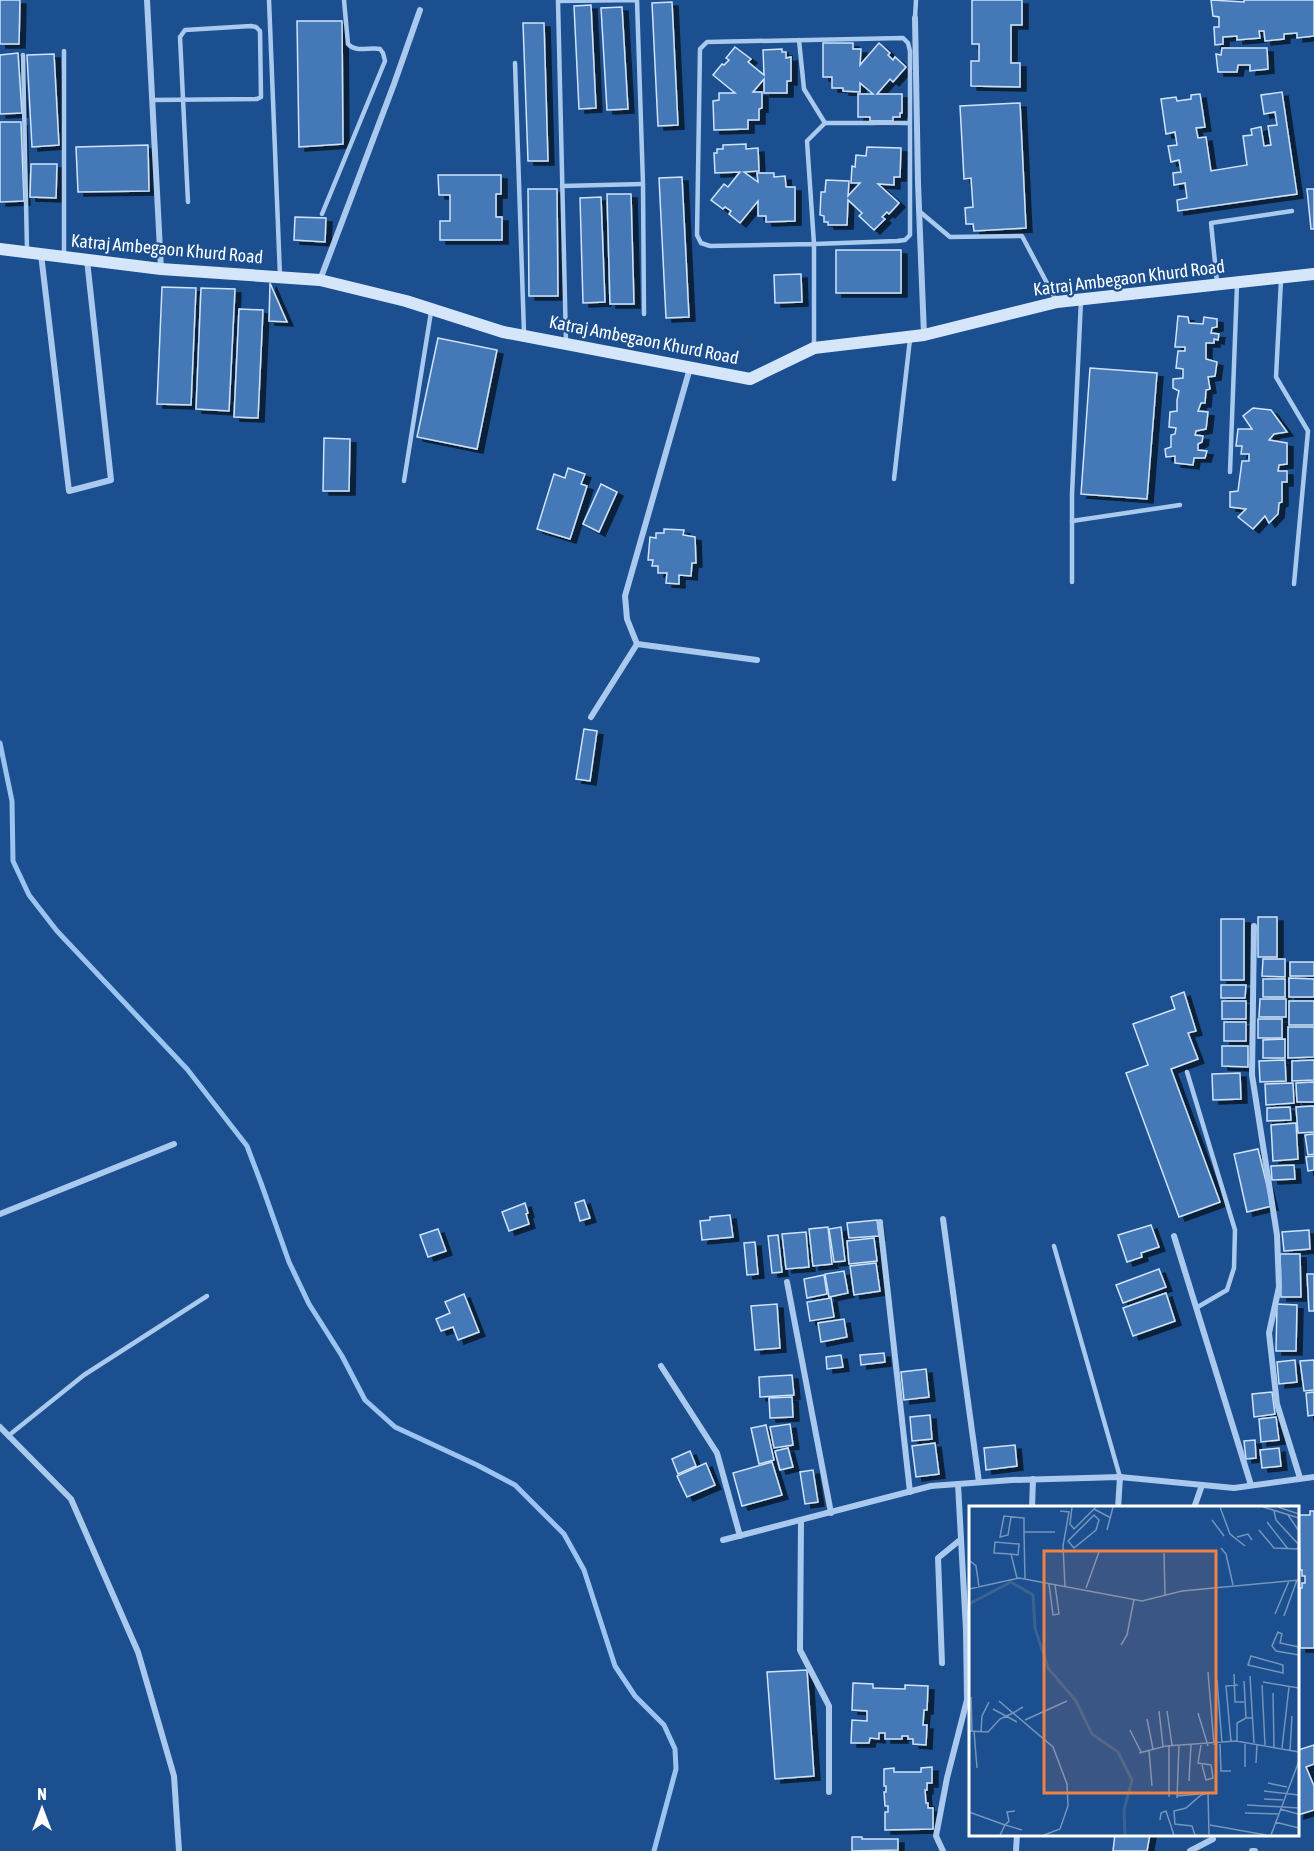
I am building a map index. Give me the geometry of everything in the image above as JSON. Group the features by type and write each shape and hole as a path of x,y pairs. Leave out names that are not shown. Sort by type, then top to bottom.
{"street":[{"path":"147,0 161,270"},
{"path":"320,280 420,10"},
{"path":"915,18 924,335"},
{"name":"Katraj Ambegaon Khurd Road","path":"0,249 161,270 320,280 406,301 503,332 750,379 814,348 924,335 1058,302 1314,274"},
{"path":"41,254 69,490 111,480 87,260"},
{"path":"637,644 627,619 625,596 690,367"},
{"path":"637,644 757,660"},
{"path":"591,717 637,644"},
{"path":"1254,926 1252,1076 1277,1234 1279,1287 1269,1333 1277,1404 1300,1479"},
{"path":"0,1214 174,1144"},
{"path":"943,1219 979,1482"},
{"path":"880,1222 910,1492"},
{"path":"1174,1236 1251,1485"},
{"path":"787,1282 831,1513"},
{"path":"661,1366 717,1453 740,1536"},
{"path":"0,1427 71,1499 138,1652 174,1776 179,1851"},
{"path":"723,1540 931,1486 1033,1479 1120,1477 1234,1488 1314,1477"},
{"path":"1119,1506 1120,1477"},
{"path":"1032,1506 1033,1479"},
{"path":"943,1851 936,1836 947,1778 967,1700 966,1630 958,1484"},
{"path":"1195,1506 1202,1485"},
{"path":"801,1520 800,1650 830,1706 829,1792"},
{"path":"942,1663 938,1558 960,1540"},
{"path":"1016,1851 1017,1836"},
{"path":"1190,1851 1213,1839"}],"lane":[{"path":"269,0 280,277"},
{"path":"322,214 386,61 380,49 373,47 358,49 348,44 344,0"},
{"path":"566,344 558,1 637,0 643,184 644,314"},
{"path":"915,18 916,0"},
{"path":"152,100 183,100 257,99 261,97 260,31 252,26 185,30 180,37 183,100 188,202"},
{"path":"903,38 910,51 910,123 910,235 905,240 710,246 701,243 697,235 700,49 707,42 903,38"},
{"path":"799,40 804,89 825,123"},
{"path":"64,51 64,258"},
{"path":"23,55 27,253"},
{"path":"515,63 524,336"},
{"path":"814,348 814,244 807,141 825,123 910,123"},
{"path":"562,186 643,184"},
{"path":"919,212 950,237 1022,236 1058,302"},
{"path":"1218,285 1211,223 1292,212"},
{"path":"1281,278 1276,377 1308,431 1294,584"},
{"path":"1230,472 1237,282"},
{"path":"1072,582 1072,494 1081,299"},
{"path":"404,481 432,309"},
{"path":"894,479 910,337"},
{"path":"1072,521 1180,505"},
{"path":"1187,1072 1235,1230 1234,1268 1227,1290 1197,1308"},
{"path":"1054,1246 1120,1477"},
{"path":"8,1436 84,1375 207,1296"}],"building":[{"path":"0,0 20,0 19,44 0,44"},
{"path":"972,0 1022,0 1022,25 1011,25 1011,63 1020,63 1020,87 971,86 971,61 979,61 979,44 972,44"},
{"path":"1211,0 1244,2 1244,0 1314,0 1314,36 1297,38 1297,33 1284,34 1284,39 1265,41 1264,31 1259,31 1260,38 1237,40 1237,36 1223,37 1223,44 1215,45 1214,27 1219,27 1219,17 1213,16"},
{"path":"672,2 678,125 658,126 652,3"},
{"path":"591,5 596,108 579,109 574,6"},
{"path":"622,7 628,109 607,110 601,8"},
{"path":"297,21 342,21 343,144 299,147"},
{"path":"523,23 544,23 548,161 528,161"},
{"path":"823,43 853,43 853,49 861,49 860,65 879,43 890,53 888,55 893,60 895,57 906,67 893,82 890,79 877,94 902,94 900,117 893,117 893,121 870,121 870,117 858,117 858,94 873,94 860,83 860,92 832,88 832,77 823,77"},
{"path":"735,47 751,59 748,62 764,75 763,50 782,49 782,52 786,52 786,58 791,57 791,81 787,81 787,93 764,93 764,79 753,92 762,92 759,120 748,120 748,129 714,130 713,101 719,100 719,93 735,93 713,75 722,64 724,65 729,60 726,58"},
{"path":"1222,48 1267,48 1268,69 1250,71 1250,65 1238,65 1237,72 1218,72 1216,54 1221,55"},
{"path":"18,53 22,113 0,114 0,55"},
{"path":"54,54 59,145 32,147 27,55"},
{"path":"1282,92 1297,194 1178,211 1177,200 1187,198 1185,183 1174,185 1173,173 1181,172 1179,160 1171,162 1168,146 1177,145 1175,132 1166,134 1161,99 1176,97 1177,101 1191,99 1191,95 1200,94 1205,127 1196,128 1198,138 1206,137 1211,171 1247,165 1243,136 1252,135 1251,129 1261,127 1264,146 1271,145 1268,126 1277,125 1275,112 1264,114 1261,95"},
{"path":"1020,103 1026,228 974,231 973,224 966,224 965,208 973,207 971,178 964,179 960,106"},
{"path":"0,122 21,122 24,201 0,202"},
{"path":"746,144 746,149 758,148 759,171 744,172 758,182 757,173 774,173 774,177 785,176 786,187 795,187 795,221 766,222 766,216 758,216 758,201 740,223 729,214 731,211 725,207 723,209 711,200 724,184 728,187 740,172 715,173 714,153 717,153 717,149 723,149 723,145"},
{"path":"148,145 149,191 78,192 76,147"},
{"path":"867,147 901,148 900,177 894,177 894,185 878,184 899,203 889,214 887,212 882,217 885,219 874,230 859,216 862,213 848,200 847,225 828,225 828,222 824,222 824,216 820,215 821,192 825,192 826,180 849,181 848,196 860,183 851,183 852,166 855,167 856,155 866,156"},
{"path":"31,164 57,164 56,198 30,197"},
{"path":"438,175 501,175 501,194 496,194 496,217 502,217 502,240 440,240 440,221 450,221 450,195 439,195"},
{"path":"682,177 689,317 666,318 659,178"},
{"path":"528,189 557,189 558,296 529,296"},
{"path":"1307,189 1314,189 1314,229 1311,229"},
{"path":"607,194 631,194 634,304 610,304"},
{"path":"601,197 605,302 583,303 580,198"},
{"path":"295,217 326,218 325,242 294,240"},
{"path":"836,250 901,250 901,293 836,293"},
{"path":"801,274 802,302 775,303 774,275"},
{"path":"270,283 287,322 269,321"},
{"path":"162,287 196,288 191,405 157,404"},
{"path":"201,288 235,289 229,411 196,409"},
{"path":"239,309 263,310 258,418 234,417"},
{"path":"1178,316 1188,317 1189,323 1203,324 1204,317 1217,319 1217,327 1212,328 1211,333 1219,334 1218,340 1214,339 1214,343 1206,343 1206,359 1217,362 1215,376 1208,377 1210,389 1206,390 1205,403 1201,403 1198,411 1208,412 1206,429 1196,431 1195,435 1203,436 1202,442 1198,444 1198,450 1207,451 1205,458 1194,458 1193,465 1175,463 1175,456 1166,457 1165,449 1171,447 1171,435 1175,434 1176,428 1169,427 1170,412 1177,411 1179,391 1173,388 1173,379 1183,378 1183,369 1176,368 1178,351 1185,351 1185,347 1175,347"},
{"path":"438,338 497,350 477,449 417,437"},
{"path":"1090,368 1157,373 1147,499 1081,494"},
{"path":"1253,408 1271,410 1287,432 1274,434 1269,440 1287,443 1287,464 1279,465 1278,471 1287,471 1287,482 1282,482 1282,502 1279,503 1278,514 1269,523 1265,516 1253,529 1238,517 1246,509 1230,507 1230,492 1238,491 1242,461 1249,461 1249,454 1241,454 1242,446 1236,446 1238,429 1252,429 1243,416"},
{"path":"324,438 350,439 349,491 323,491"},
{"path":"568,468 585,474 581,484 587,486 570,539 537,529 554,474 565,478"},
{"path":"601,484 617,492 599,532 583,524"},
{"path":"664,529 684,530 683,535 695,537 696,563 692,563 691,576 679,575 679,584 666,583 667,573 658,573 658,566 652,566 653,560 648,560 650,537 656,538 656,533 664,533"},
{"path":"584,729 597,731 590,781 576,779"},
{"path":"1258,917 1277,917 1277,957 1258,957"},
{"path":"1221,919 1244,919 1244,980 1221,980"},
{"path":"1263,959 1285,959 1285,977 1262,976"},
{"path":"1290,962 1314,962 1314,976 1290,976"},
{"path":"1289,978 1314,979 1314,997 1289,997"},
{"path":"1263,979 1285,979 1285,997 1263,997"},
{"path":"1221,985 1246,985 1245,998 1221,998"},
{"path":"1184,992 1196,1031 1188,1033 1198,1059 1171,1069 1220,1202 1179,1217 1126,1073 1148,1065 1133,1024 1175,1009 1171,997"},
{"path":"1260,999 1286,999 1286,1017 1259,1017"},
{"path":"1222,1001 1246,1001 1246,1019 1222,1019"},
{"path":"1289,1001 1314,1001 1314,1025 1289,1025"},
{"path":"1258,1019 1282,1019 1282,1038 1258,1038"},
{"path":"1224,1022 1246,1022 1246,1041 1224,1041"},
{"path":"1288,1027 1314,1027 1314,1057 1288,1058"},
{"path":"1285,1039 1285,1058 1263,1058 1263,1040"},
{"path":"1222,1046 1248,1046 1248,1067 1222,1066"},
{"path":"1285,1060 1286,1081 1260,1082 1259,1061"},
{"path":"1314,1060 1314,1080 1292,1081 1292,1061"},
{"path":"1240,1073 1241,1099 1213,1100 1212,1074"},
{"path":"1314,1082 1314,1102 1297,1102 1296,1083"},
{"path":"1293,1083 1294,1103 1266,1105 1265,1084"},
{"path":"1314,1106 1314,1132 1298,1133 1296,1107"},
{"path":"1290,1107 1291,1120 1267,1121 1267,1108"},
{"path":"1296,1123 1298,1159 1273,1161 1271,1125"},
{"path":"1314,1134 1314,1154 1308,1155 1305,1135"},
{"path":"1258,1149 1272,1206 1247,1212 1234,1154"},
{"path":"1314,1156 1314,1170 1308,1171 1306,1157"},
{"path":"1294,1165 1295,1179 1272,1180 1271,1166"},
{"path":"584,1200 590,1218 580,1221 575,1203"},
{"path":"525,1203 529,1224 509,1231 502,1212"},
{"path":"730,1215 733,1237 702,1240 700,1221 710,1220 710,1217"},
{"path":"877,1220 879,1236 849,1238 847,1223"},
{"path":"1151,1225 1159,1247 1141,1253 1142,1257 1127,1262 1118,1235"},
{"path":"828,1227 832,1264 813,1266 809,1229"},
{"path":"841,1227 845,1261 834,1262 829,1229"},
{"path":"438,1229 446,1251 428,1257 420,1235"},
{"path":"1309,1230 1310,1249 1284,1251 1282,1232"},
{"path":"806,1232 809,1267 786,1269 782,1234"},
{"path":"778,1235 782,1272 772,1273 768,1236"},
{"path":"874,1238 877,1261 849,1264 847,1241"},
{"path":"755,1242 758,1274 747,1275 744,1243"},
{"path":"1280,1254 1300,1254 1301,1297 1281,1297"},
{"path":"876,1263 880,1291 854,1295 850,1266"},
{"path":"1159,1269 1166,1287 1123,1303 1116,1285"},
{"path":"844,1271 848,1293 829,1297 825,1274"},
{"path":"1307,1274 1314,1274 1314,1311 1309,1311"},
{"path":"824,1275 827,1294 807,1298 804,1279"},
{"path":"1166,1293 1175,1321 1133,1336 1123,1308"},
{"path":"464,1294 479,1332 458,1340 453,1327 441,1331 436,1319 450,1313 445,1302"},
{"path":"831,1298 834,1317 810,1321 807,1302"},
{"path":"777,1304 780,1348 755,1350 751,1306"},
{"path":"1277,1304 1297,1305 1296,1351 1276,1351"},
{"path":"844,1319 847,1337 821,1342 818,1323"},
{"path":"884,1353 885,1362 861,1365 860,1355"},
{"path":"841,1355 843,1367 827,1369 826,1357"},
{"path":"1295,1360 1297,1382 1279,1384 1277,1362"},
{"path":"1314,1360 1314,1390 1304,1391 1300,1361"},
{"path":"926,1369 929,1397 904,1400 901,1372"},
{"path":"792,1375 794,1395 760,1397 759,1377"},
{"path":"1272,1392 1275,1414 1254,1417 1252,1394"},
{"path":"1314,1392 1314,1415 1308,1416 1306,1393"},
{"path":"792,1397 793,1417 770,1418 769,1398"},
{"path":"930,1415 932,1439 912,1441 910,1417"},
{"path":"1276,1417 1279,1440 1261,1442 1259,1419"},
{"path":"790,1424 793,1445 774,1448 770,1427"},
{"path":"766,1425 774,1460 759,1464 751,1428"},
{"path":"1255,1440 1256,1458 1246,1459 1244,1441"},
{"path":"935,1443 939,1474 916,1477 912,1446"},
{"path":"1015,1445 1017,1466 986,1470 984,1448"},
{"path":"788,1448 793,1467 780,1470 775,1451"},
{"path":"1279,1448 1281,1466 1262,1468 1260,1450"},
{"path":"690,1451 696,1466 678,1474 672,1459"},
{"path":"772,1462 782,1495 742,1506 733,1473"},
{"path":"706,1463 715,1485 687,1497 677,1476"},
{"path":"813,1470 818,1502 805,1504 800,1472"},
{"path":"1310,1511 1314,1511 1314,1648 1300,1648 1300,1588 1302,1588 1302,1583 1305,1583 1305,1576 1302,1576 1302,1570 1300,1570 1299,1515 1310,1515"},
{"path":"807,1670 814,1776 775,1779 767,1672"},
{"path":"853,1683 873,1684 873,1688 905,1689 905,1685 928,1686 927,1710 924,1710 923,1725 927,1725 926,1745 913,1744 913,1739 908,1739 908,1736 902,1736 902,1739 885,1739 885,1733 879,1733 879,1739 870,1738 869,1743 851,1743 852,1720 867,1721 867,1711 852,1710"},
{"path":"1314,1745 1314,1764 1306,1767 1314,1786 1314,1810 1299,1815 1299,1750"},
{"path":"932,1767 932,1783 927,1783 927,1790 925,1790 928,1808 933,1808 933,1829 885,1830 885,1812 888,1812 888,1806 885,1806 884,1769 894,1768 894,1772 921,1772 921,1768"},
{"path":"1115,1836 1150,1836 1147,1851 1113,1851"},
{"path":"852,1837 898,1839 898,1850 852,1851"}],"waterway":[{"path":"0,743 12,801 13,861 29,895 57,931 187,1069 247,1146 289,1262 309,1304 342,1356 365,1400 395,1427 515,1485 564,1534 584,1570 615,1666 635,1696 664,1725 675,1749 676,1769 654,1851"}]}
